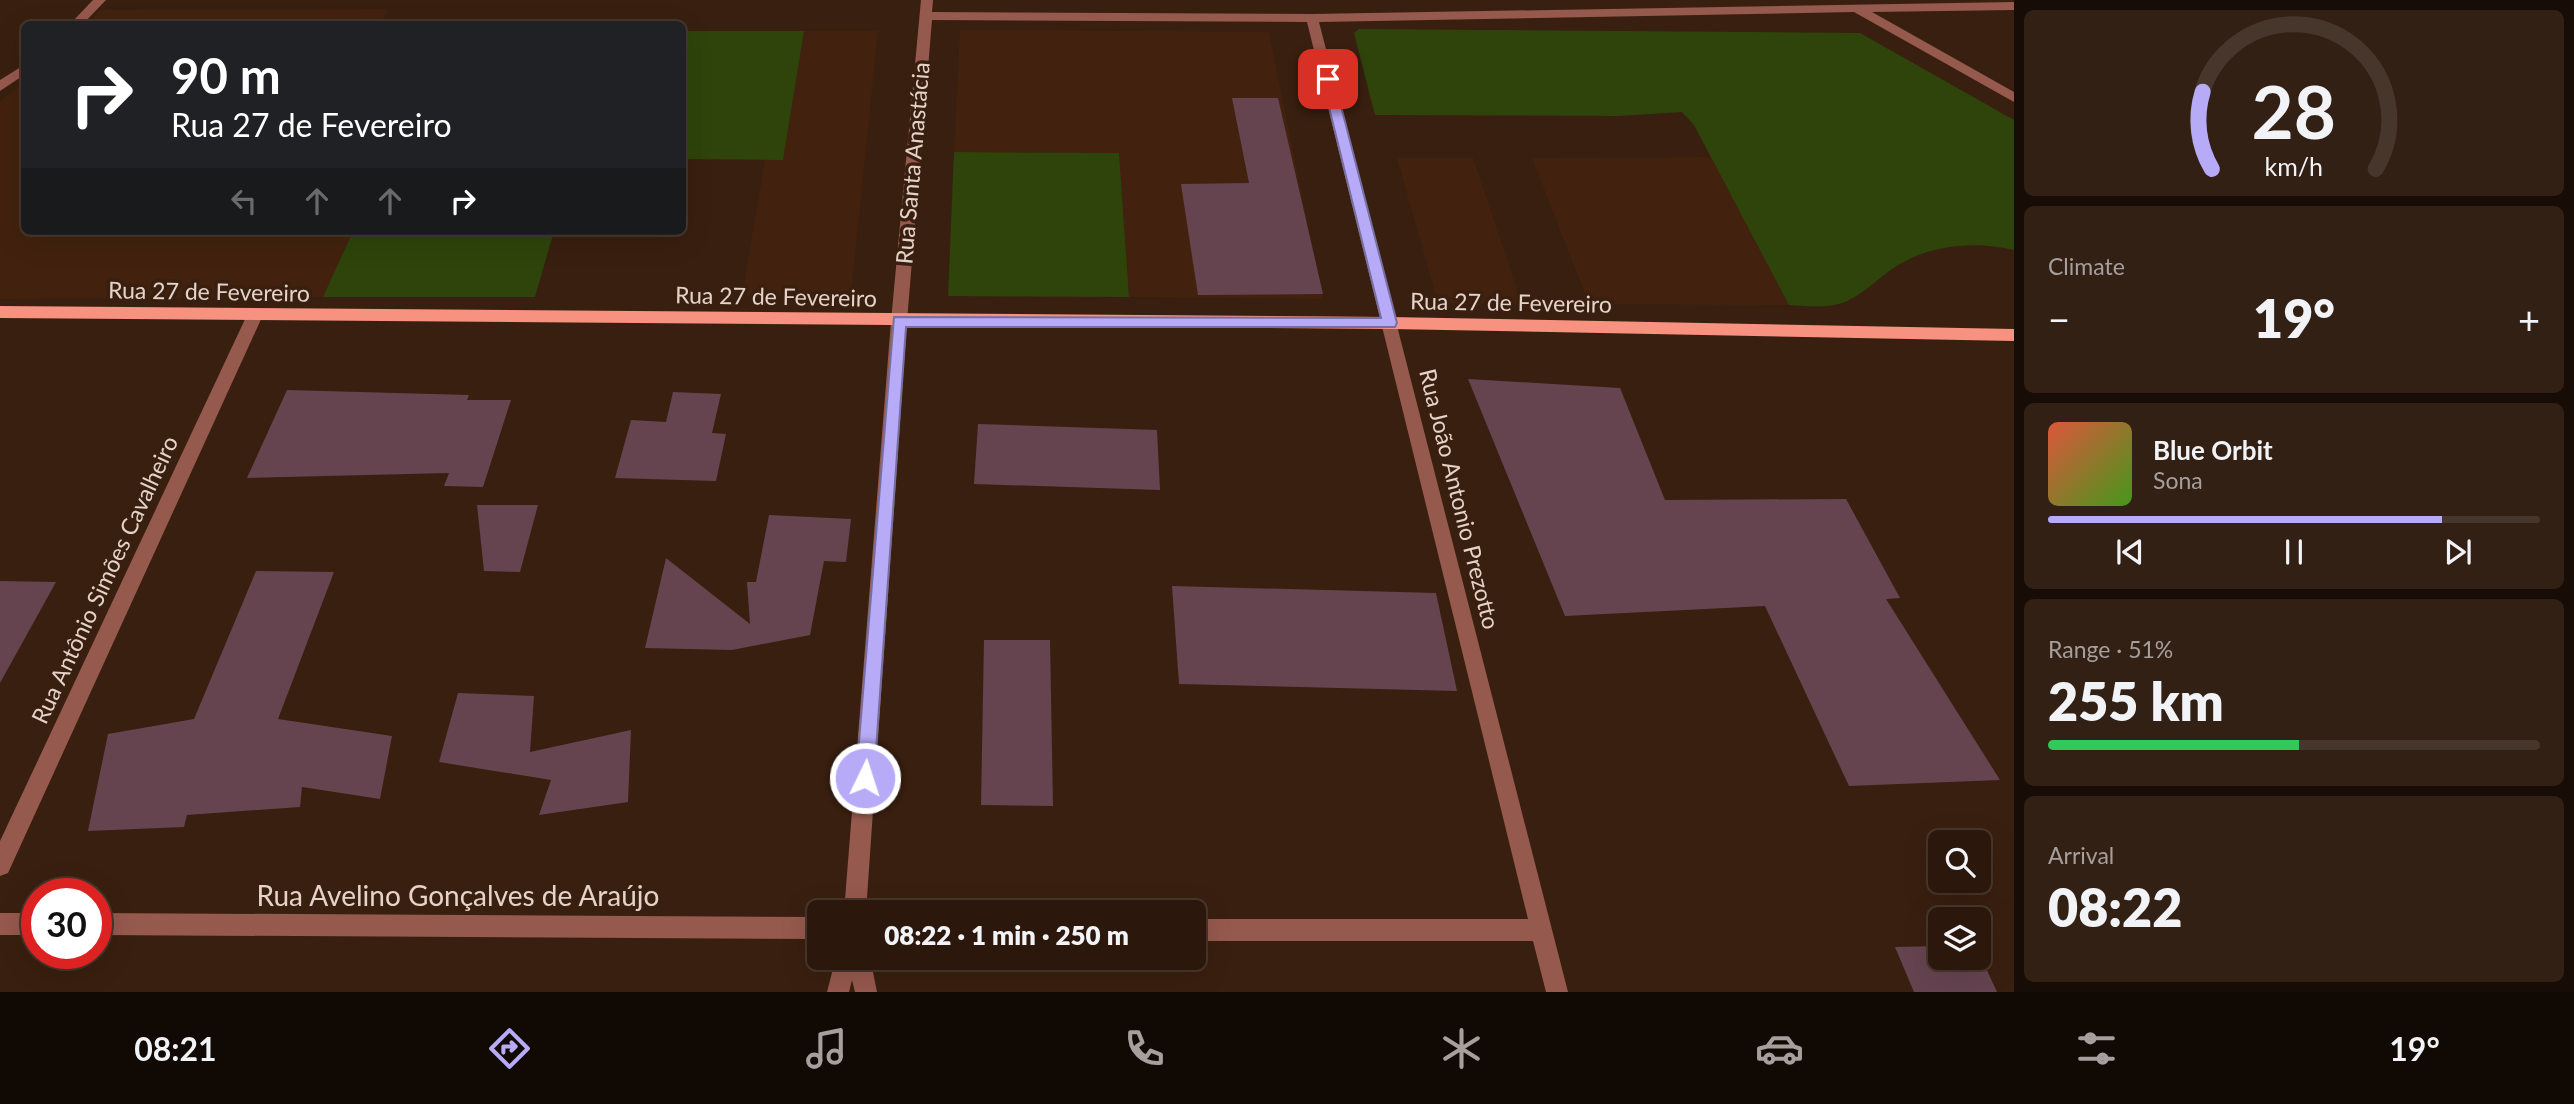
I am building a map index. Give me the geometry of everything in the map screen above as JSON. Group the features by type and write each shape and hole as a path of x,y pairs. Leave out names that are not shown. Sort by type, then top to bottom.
{"main road":[{"name":"Rua 27 de Fevereiro","path":"0,313 1390,323 2014,335"}],"street":[{"path":"79,21 100,0"},
{"name":"Rua Santa Anastácia","path":"856,900 899,321 927,0"},
{"path":"1841,0 2014,98"},
{"path":"926,16 1312,18 2014,6"},
{"name":"Rua João Antonio Prezotto","path":"1312,18 1556,992"},
{"path":"0,87 21,71"},
{"name":"Rua Antônio Simões Cavalheiro","path":"0,865 255,315"},
{"path":"0,924 21,924"},
{"name":"Rua Avelino Gonçalves de Araújo","path":"112,924 807,928"},
{"path":"1206,930 1541,930"},
{"path":"838,992 844,970"},
{"path":"862,970 866,992"}],"shaded area":[{"path":"388,9 382,21 91,21 100,10"},
{"path":"960,30 1269,32 1323,299 1129,297 1119,153 954,152"},
{"path":"804,31 878,31 851,296 742,296 765,159 783,159"},
{"path":"21,84 21,235 351,235 323,297 0,299 0,101"},
{"path":"1711,157 1789,305 1589,304 1532,158"},
{"path":"1397,158 1473,158 1522,304 1438,303"}],"green space":[{"path":"1359,29 1860,33 2014,120 2014,250 1970,245 1941,248 1900,264 1861,293 1840,304 1789,305 1694,125 1682,112 1619,116 1375,115 1354,33"},
{"path":"686,31 804,31 783,160 686,159"},
{"path":"954,152 1119,153 1129,297 948,296"},
{"path":"351,235 553,235 535,297 323,297"}],"building":[{"path":"1232,98 1278,98 1323,294 1198,295 1181,184 1249,183"},
{"path":"1468,379 1620,388 1665,500 1846,499 1900,598 1886,599 2000,780 1849,786 1765,606 1565,616"},
{"path":"287,390 469,395 467,400 511,400 483,487 444,486 449,473 247,478"},
{"path":"673,392 721,394 712,433 726,434 716,481 615,478 631,420 666,422"},
{"path":"978,424 1157,430 1160,490 974,484"},
{"path":"477,505 538,505 520,572 484,571"},
{"path":"769,515 851,519 846,562 824,561 810,635 732,650 645,648 666,558 750,624 747,582 756,582"},
{"path":"256,571 334,572 278,719 392,736 380,799 302,787 300,807 187,815 184,827 88,831 108,734 194,719"},
{"path":"0,581 56,582 0,683"},
{"path":"1172,586 1436,593 1457,691 1179,684"},
{"path":"984,640 1050,640 1053,806 981,805"},
{"path":"458,693 534,696 530,752 631,730 628,802 539,815 551,780 439,762"},
{"path":"1928,946 1928,970 1987,970 1997,992 1914,992 1895,947"}],"route":[{"path":"865,778 899,321 1390,323 1328,79"}]}
